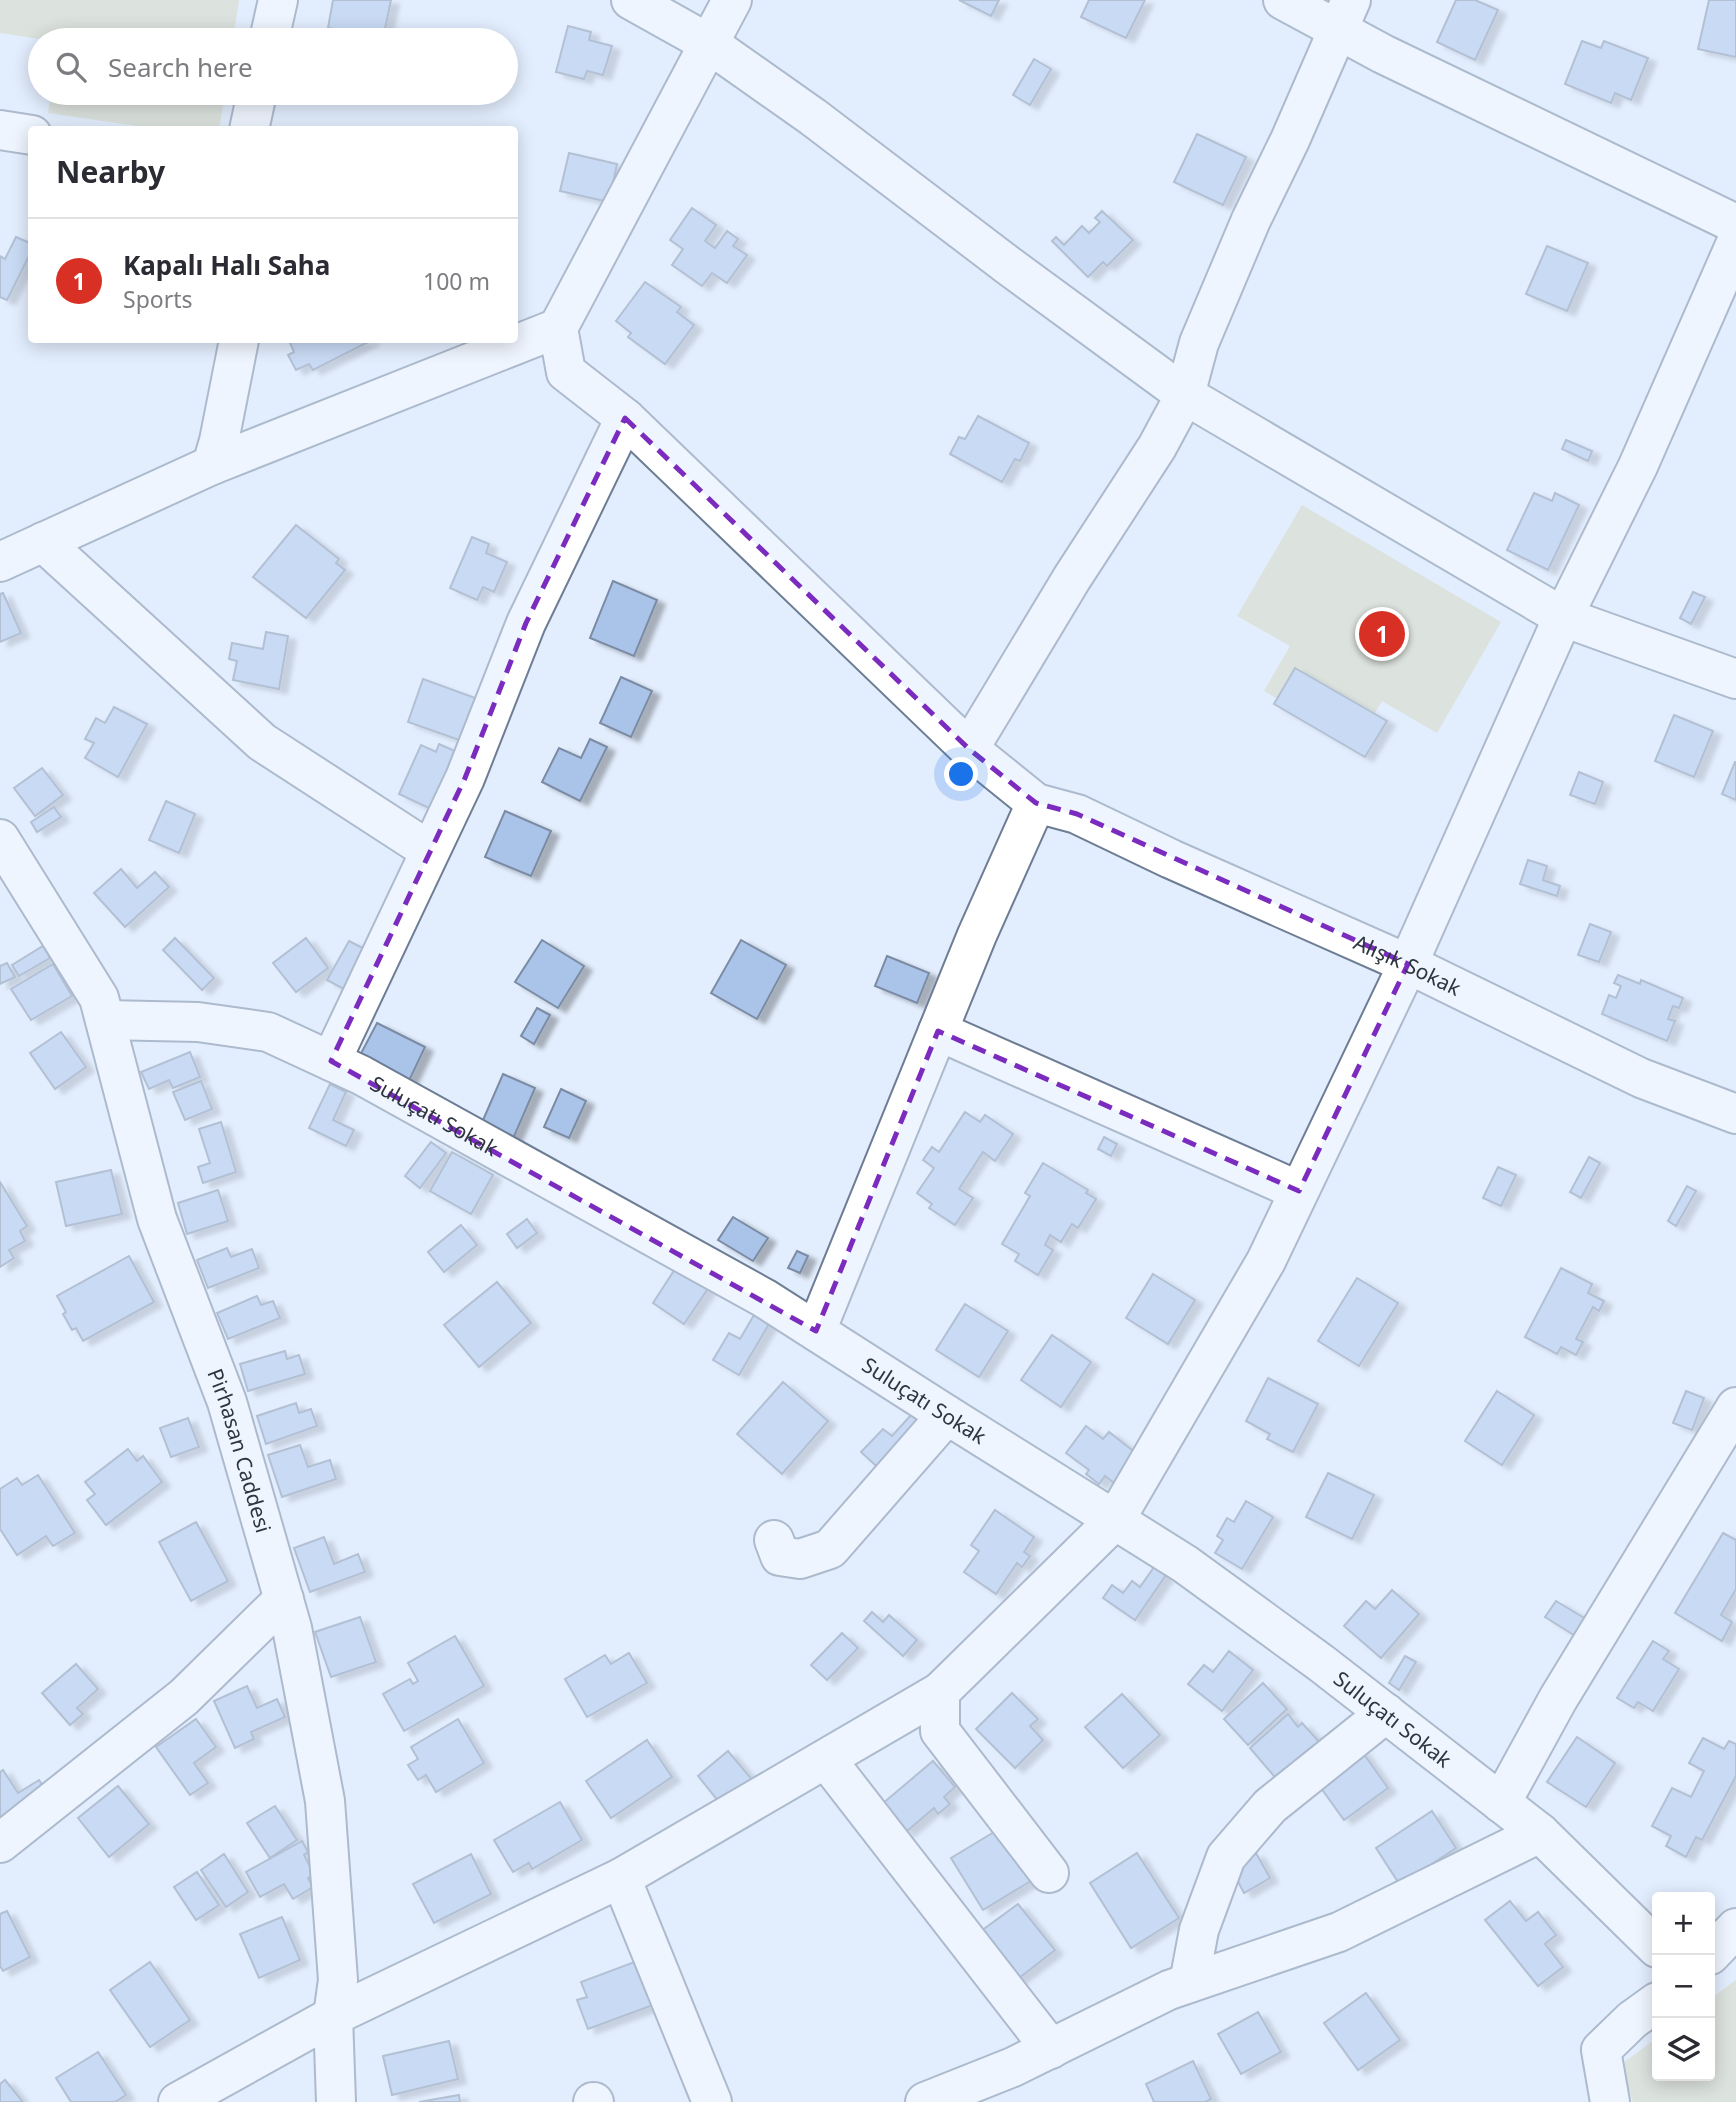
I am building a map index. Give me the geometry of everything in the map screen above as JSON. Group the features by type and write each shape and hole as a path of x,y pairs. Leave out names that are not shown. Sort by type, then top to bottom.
{"street":[{"path":"272,28 278,0"},
{"path":"631,0 708,43 813,117 1185,395 1563,617 1736,679"},
{"path":"732,0 558,328 566,372 625,418 969,749 1036,803 976,935 816,1331"},
{"path":"1283,0 1345,15 1383,54 1736,224"},
{"path":"969,749 1072,578 1157,447 1185,395 1199,343 1245,232 1290,140 1345,15"},
{"path":"250,126 254,105"},
{"path":"0,130 28,134"},
{"path":"178,2102 332,2016 621,1878 940,1692 1115,1520 1266,1261 1408,964 1563,617 1638,466 1736,243"},
{"path":"0,562 212,465 558,328"},
{"path":"212,465 238,343"},
{"path":"331,1061 465,778 526,623 625,418"},
{"path":"43,542 262,742 430,851"},
{"name":"Alışık Sokak","path":"1036,803 1077,814 1171,859 1408,964 1641,1078 1736,1114"},
{"name":"Pirhasan Caddesi","path":"3,852 99,998 157,1219 227,1402 292,1628 325,1801 338,1980 332,2016 336,2102"},
{"name":"Suluçatı Sokak","path":"105,1020 198,1022 268,1032 361,1075 764,1298 1185,1564 1386,1713 1540,1833 1652,1943"},
{"path":"938,1031 1299,1191"},
{"path":"1501,1802 1558,1699 1736,1407"},
{"path":"774,1540 780,1556 800,1559 830,1549 947,1415"},
{"path":"0,1843 184,1697 284,1599"},
{"path":"940,1692 940,1731 1049,1873"},
{"path":"1189,1983 1199,1930 1226,1857 1270,1806 1386,1713"},
{"path":"826,1759 1051,2049"},
{"path":"925,2102 1013,2067 1169,1990 1339,1932 1540,1833"},
{"path":"621,1878 712,2102"},
{"path":"1715,1950 1736,1928"},
{"path":"1610,2102 1601,2050 1632,2020 1652,2006"}],"highlighted area":[{"path":"625,418 969,749 1036,803 1077,814 1408,964 1299,1191 938,1031 816,1331 331,1061 465,778 526,623"}],"green space":[{"path":"0,0 239,0 235,28 28,28 28,37 0,33"},
{"path":"49,105 223,105 220,126 137,126 48,113"},
{"path":"1302,505 1501,622 1437,733 1382,701 1356,745 1264,691 1290,646 1237,616"},
{"path":"1736,1980 1736,2102 1633,2102 1620,2065 1652,2042 1652,2081 1715,2081 1715,1995"}],"building":[{"path":"333,0 391,0 385,28 328,28"},
{"path":"959,0 999,0 991,16"},
{"path":"1089,0 1145,0 1126,38 1081,17"},
{"path":"1456,0 1475,0 1498,10 1475,60 1437,42"},
{"path":"1709,0 1736,0 1736,57 1698,49"},
{"path":"568,26 591,32 589,40 612,46 603,75 587,71 584,79 556,72"},
{"path":"1582,41 1601,48 1604,41 1648,58 1631,100 1615,93 1611,103 1565,84"},
{"path":"1034,59 1051,69 1030,105 1013,95"},
{"path":"1197,134 1246,157 1223,205 1174,182"},
{"path":"569,153 617,164 609,202 560,191"},
{"path":"692,208 716,225 705,241 715,248 727,231 738,239 733,246 747,255 727,283 712,273 702,286 672,265 683,249 670,240"},
{"path":"1102,211 1133,240 1107,266 1103,262 1088,277 1052,241 1056,237 1064,245 1082,226 1089,233 1100,222 1095,218"},
{"path":"16,237 28,242 28,258 7,300 0,297 0,256 5,259"},
{"path":"1547,246 1588,263 1567,311 1526,294"},
{"path":"645,282 681,307 677,312 694,325 665,364 628,337 631,333 616,321"},
{"path":"290,343 366,343 313,370 309,364 296,370 288,355 294,352"},
{"path":"978,416 1029,443 1020,461 1015,459 1002,482 950,454 959,437 965,439"},
{"path":"1566,440 1592,451 1588,461 1562,449"},
{"path":"1534,493 1552,501 1555,493 1579,505 1548,570 1507,550"},
{"path":"296,525 339,559 336,563 345,570 306,618 253,577"},
{"path":"472,537 489,544 486,553 507,562 494,592 483,587 477,600 450,588"},
{"path":"613,581 657,600 634,656 590,638"},
{"path":"1693,592 1705,597 1691,624 1680,618"},
{"path":"3,593 21,633 0,642 0,594"},
{"path":"266,632 288,636 279,689 233,680 237,661 229,659 232,643 263,649"},
{"path":"1295,668 1387,721 1365,757 1274,704"},
{"path":"621,677 652,691 631,737 600,723"},
{"path":"423,679 478,699 462,741 408,722"},
{"path":"114,707 147,724 118,777 85,758 94,743 85,739 96,718 105,723"},
{"path":"1674,715 1713,731 1694,777 1655,761"},
{"path":"590,739 607,747 580,801 542,782 559,748 581,758"},
{"path":"439,744 457,752 446,816 399,794 421,745 436,752"},
{"path":"1736,762 1736,800 1722,794"},
{"path":"42,768 63,795 35,816 14,788"},
{"path":"1579,772 1603,782 1595,804 1570,795"},
{"path":"166,801 195,814 179,853 149,840"},
{"path":"54,807 61,817 37,832 31,822"},
{"path":"505,811 551,831 531,876 485,857"},
{"path":"1528,860 1547,866 1543,880 1560,886 1557,896 1520,884"},
{"path":"121,869 137,888 155,872 169,887 125,927 94,893"},
{"path":"1590,924 1611,932 1599,962 1578,955"},
{"path":"175,938 214,978 202,990 163,950"},
{"path":"306,938 328,968 296,992 273,963"},
{"path":"542,940 584,966 558,1008 515,982"},
{"path":"741,940 786,965 757,1019 711,993"},
{"path":"349,941 374,954 353,994 327,980"},
{"path":"43,946 50,958 19,976 12,965"},
{"path":"887,956 929,973 917,1003 875,986"},
{"path":"7,963 15,977 0,984 0,966"},
{"path":"53,964 72,996 31,1020 11,989"},
{"path":"1618,975 1640,984 1641,980 1683,998 1679,1008 1673,1006 1668,1019 1675,1021 1667,1041 1602,1014 1609,995 1616,998 1621,986 1614,983"},
{"path":"537,1008 550,1015 534,1044 521,1036"},
{"path":"377,1023 425,1047 407,1085 357,1061"},
{"path":"61,1032 86,1067 55,1089 30,1053"},
{"path":"190,1052 200,1077 173,1088 169,1080 149,1089 141,1072"},
{"path":"503,1074 535,1088 512,1141 480,1127"},
{"path":"201,1081 212,1109 185,1120 173,1092"},
{"path":"330,1084 346,1092 333,1120 354,1130 346,1146 309,1128"},
{"path":"561,1089 586,1101 569,1138 544,1127"},
{"path":"965,1112 980,1122 985,1115 1013,1134 995,1161 983,1152 959,1189 973,1198 955,1225 929,1208 932,1204 917,1193 934,1168 923,1160 932,1147 939,1152"},
{"path":"221,1122 236,1172 203,1183 198,1167 210,1163 199,1129"},
{"path":"1104,1137 1117,1144 1111,1156 1098,1149"},
{"path":"431,1142 446,1153 420,1188 405,1176"},
{"path":"452,1152 493,1175 471,1214 430,1191"},
{"path":"1589,1157 1600,1163 1581,1198 1570,1192"},
{"path":"1043,1163 1088,1190 1086,1193 1096,1199 1078,1228 1072,1224 1061,1242 1050,1235 1045,1245 1053,1250 1038,1275 1015,1261 1019,1254 1002,1244 1030,1196 1025,1193"},
{"path":"1498,1167 1516,1175 1501,1206 1483,1198"},
{"path":"111,1170 122,1214 66,1226 56,1182"},
{"path":"0,1182 27,1226 20,1231 25,1241 9,1250 14,1258 0,1267"},
{"path":"1687,1186 1696,1191 1676,1226 1668,1221"},
{"path":"218,1190 228,1221 187,1234 178,1203"},
{"path":"733,1217 768,1238 753,1261 718,1240"},
{"path":"527,1219 537,1233 517,1248 507,1234"},
{"path":"461,1225 477,1245 444,1272 428,1252"},
{"path":"227,1248 231,1257 252,1249 259,1268 208,1288 197,1260"},
{"path":"797,1251 808,1256 800,1273 788,1268"},
{"path":"129,1256 154,1302 83,1341 76,1328 72,1330 57,1296"},
{"path":"677,1266 709,1287 684,1324 653,1303"},
{"path":"1561,1268 1592,1284 1588,1293 1604,1301 1599,1311 1593,1307 1576,1339 1583,1342 1576,1355 1561,1347 1557,1354 1525,1337"},
{"path":"1153,1274 1195,1300 1168,1344 1126,1318"},
{"path":"1357,1278 1398,1303 1359,1366 1318,1341"},
{"path":"497,1282 531,1323 479,1367 444,1325"},
{"path":"257,1296 261,1305 273,1301 280,1318 228,1339 217,1313"},
{"path":"965,1304 1008,1331 979,1377 936,1350"},
{"path":"754,1315 769,1324 739,1375 713,1360 729,1333 740,1339"},
{"path":"1052,1335 1091,1362 1061,1407 1021,1380"},
{"path":"285,1351 287,1359 299,1355 305,1374 248,1391 240,1364"},
{"path":"1268,1378 1318,1404 1293,1452 1267,1439 1270,1434 1246,1421"},
{"path":"783,1382 828,1421 782,1474 737,1434"},
{"path":"1497,1391 1534,1415 1502,1465 1465,1441"},
{"path":"1686,1391 1704,1398 1692,1430 1673,1423"},
{"path":"296,1403 299,1413 311,1409 317,1426 266,1444 257,1416"},
{"path":"912,1414 927,1428 884,1473 861,1452 883,1429 892,1436"},
{"path":"188,1418 199,1447 171,1457 160,1428"},
{"path":"1086,1426 1103,1439 1109,1432 1146,1461 1123,1490 1105,1476 1099,1484 1086,1474 1089,1470 1066,1453"},
{"path":"300,1445 308,1467 330,1460 336,1479 282,1497 268,1455"},
{"path":"128,1449 137,1461 143,1456 162,1482 106,1525 87,1500 95,1494 85,1482"},
{"path":"1328,1473 1374,1495 1352,1539 1306,1517"},
{"path":"38,1475 75,1533 53,1546 46,1536 17,1555 0,1529 0,1489 17,1478 22,1485"},
{"path":"1246,1501 1273,1517 1242,1569 1215,1553 1223,1540 1217,1536 1227,1518 1234,1522"},
{"path":"995,1510 1034,1537 1024,1552 1030,1556 1022,1567 1017,1563 996,1594 964,1572 979,1551 971,1545"},
{"path":"196,1522 228,1581 191,1601 159,1542"},
{"path":"1723,1533 1736,1540 1736,1589 1721,1615 1732,1622 1722,1641 1675,1613"},
{"path":"324,1537 334,1564 358,1554 365,1572 310,1592 294,1548"},
{"path":"1154,1567 1166,1575 1135,1620 1103,1598 1112,1585 1123,1593 1132,1581 1140,1587"},
{"path":"1392,1590 1419,1614 1381,1658 1344,1626 1366,1601 1375,1609"},
{"path":"1556,1601 1596,1625 1585,1642 1545,1617"},
{"path":"872,1612 883,1622 889,1615 917,1640 903,1656 864,1621"},
{"path":"360,1617 376,1662 331,1677 315,1632"},
{"path":"842,1633 858,1648 827,1680 811,1665"},
{"path":"455,1636 484,1686 404,1731 383,1694 410,1679 413,1684 418,1681 408,1663"},
{"path":"1653,1641 1669,1651 1663,1659 1679,1669 1653,1711 1638,1702 1634,1708 1617,1698"},
{"path":"1229,1651 1253,1670 1222,1711 1188,1684 1204,1665 1213,1672"},
{"path":"629,1653 647,1683 587,1717 565,1679 605,1655 611,1664"},
{"path":"1405,1656 1416,1662 1399,1690 1389,1683"},
{"path":"76,1664 98,1689 77,1708 83,1714 70,1725 42,1693"},
{"path":"1263,1683 1287,1709 1248,1745 1224,1719"},
{"path":"247,1686 257,1708 277,1699 285,1717 251,1732 254,1739 235,1748 214,1701"},
{"path":"1012,1693 1038,1719 1030,1726 1043,1740 1015,1768 976,1729"},
{"path":"1122,1694 1160,1735 1123,1768 1085,1727"},
{"path":"1288,1714 1298,1727 1302,1723 1322,1745 1280,1783 1250,1748"},
{"path":"196,1719 216,1747 194,1763 208,1783 190,1795 156,1747"},
{"path":"458,1719 484,1763 436,1792 426,1775 418,1780 408,1765 418,1759 411,1747"},
{"path":"1577,1737 1615,1763 1586,1807 1547,1782"},
{"path":"1703,1738 1724,1749 1729,1741 1736,1744 1736,1776 1702,1840 1696,1837 1686,1857 1666,1846 1671,1836 1652,1826 1672,1788 1691,1797 1704,1771 1689,1763"},
{"path":"647,1740 672,1777 611,1818 586,1781"},
{"path":"1361,1750 1388,1788 1344,1820 1316,1781"},
{"path":"728,1751 758,1787 727,1812 698,1776"},
{"path":"933,1761 955,1787 944,1797 950,1804 938,1814 934,1808 906,1832 882,1804"},
{"path":"3,1770 18,1793 39,1780 51,1798 0,1831 0,1772"},
{"path":"118,1786 149,1824 109,1857 78,1818"},
{"path":"560,1802 582,1840 532,1869 529,1863 513,1872 494,1840"},
{"path":"275,1806 297,1840 270,1858 247,1823"},
{"path":"1432,1811 1456,1848 1400,1885 1376,1848"},
{"path":"999,1829 1034,1879 983,1910 951,1858"},
{"path":"302,1841 308,1852 304,1855 314,1874 308,1878 313,1887 293,1899 284,1884 260,1897 246,1872"},
{"path":"1137,1853 1179,1918 1131,1948 1090,1883"},
{"path":"1256,1853 1270,1878 1244,1893 1230,1866"},
{"path":"224,1854 248,1892 226,1907 201,1870"},
{"path":"471,1854 491,1894 434,1923 413,1884"},
{"path":"197,1872 219,1905 196,1920 174,1887"},
{"path":"1510,1901 1526,1921 1538,1912 1556,1935 1545,1944 1563,1967 1538,1986 1485,1920"},
{"path":"1018,1904 1055,1950 1014,1982 977,1934"},
{"path":"7,1911 30,1957 3,1971 0,1966 0,1914"},
{"path":"282,1917 300,1960 259,1978 240,1934"},
{"path":"645,1958 653,2005 588,2029 577,2000 587,1997 581,1982"},
{"path":"150,1962 190,2020 150,2047 110,1990"},
{"path":"1366,1993 1400,2040 1358,2070 1324,2023"},
{"path":"1258,2012 1281,2052 1241,2074 1218,2034"},
{"path":"449,2041 458,2079 392,2095 383,2056"},
{"path":"98,2052 126,2095 115,2102 71,2102 56,2078"},
{"path":"1193,2061 1211,2099 1205,2102 1154,2102 1146,2084"},
{"path":"5,2080 23,2102 0,2102 0,2084"},
{"path":"459,2095 460,2102 419,2102"}],"place":[{"name":"Kapalı Halı Saha","path":"1382,634"}]}
